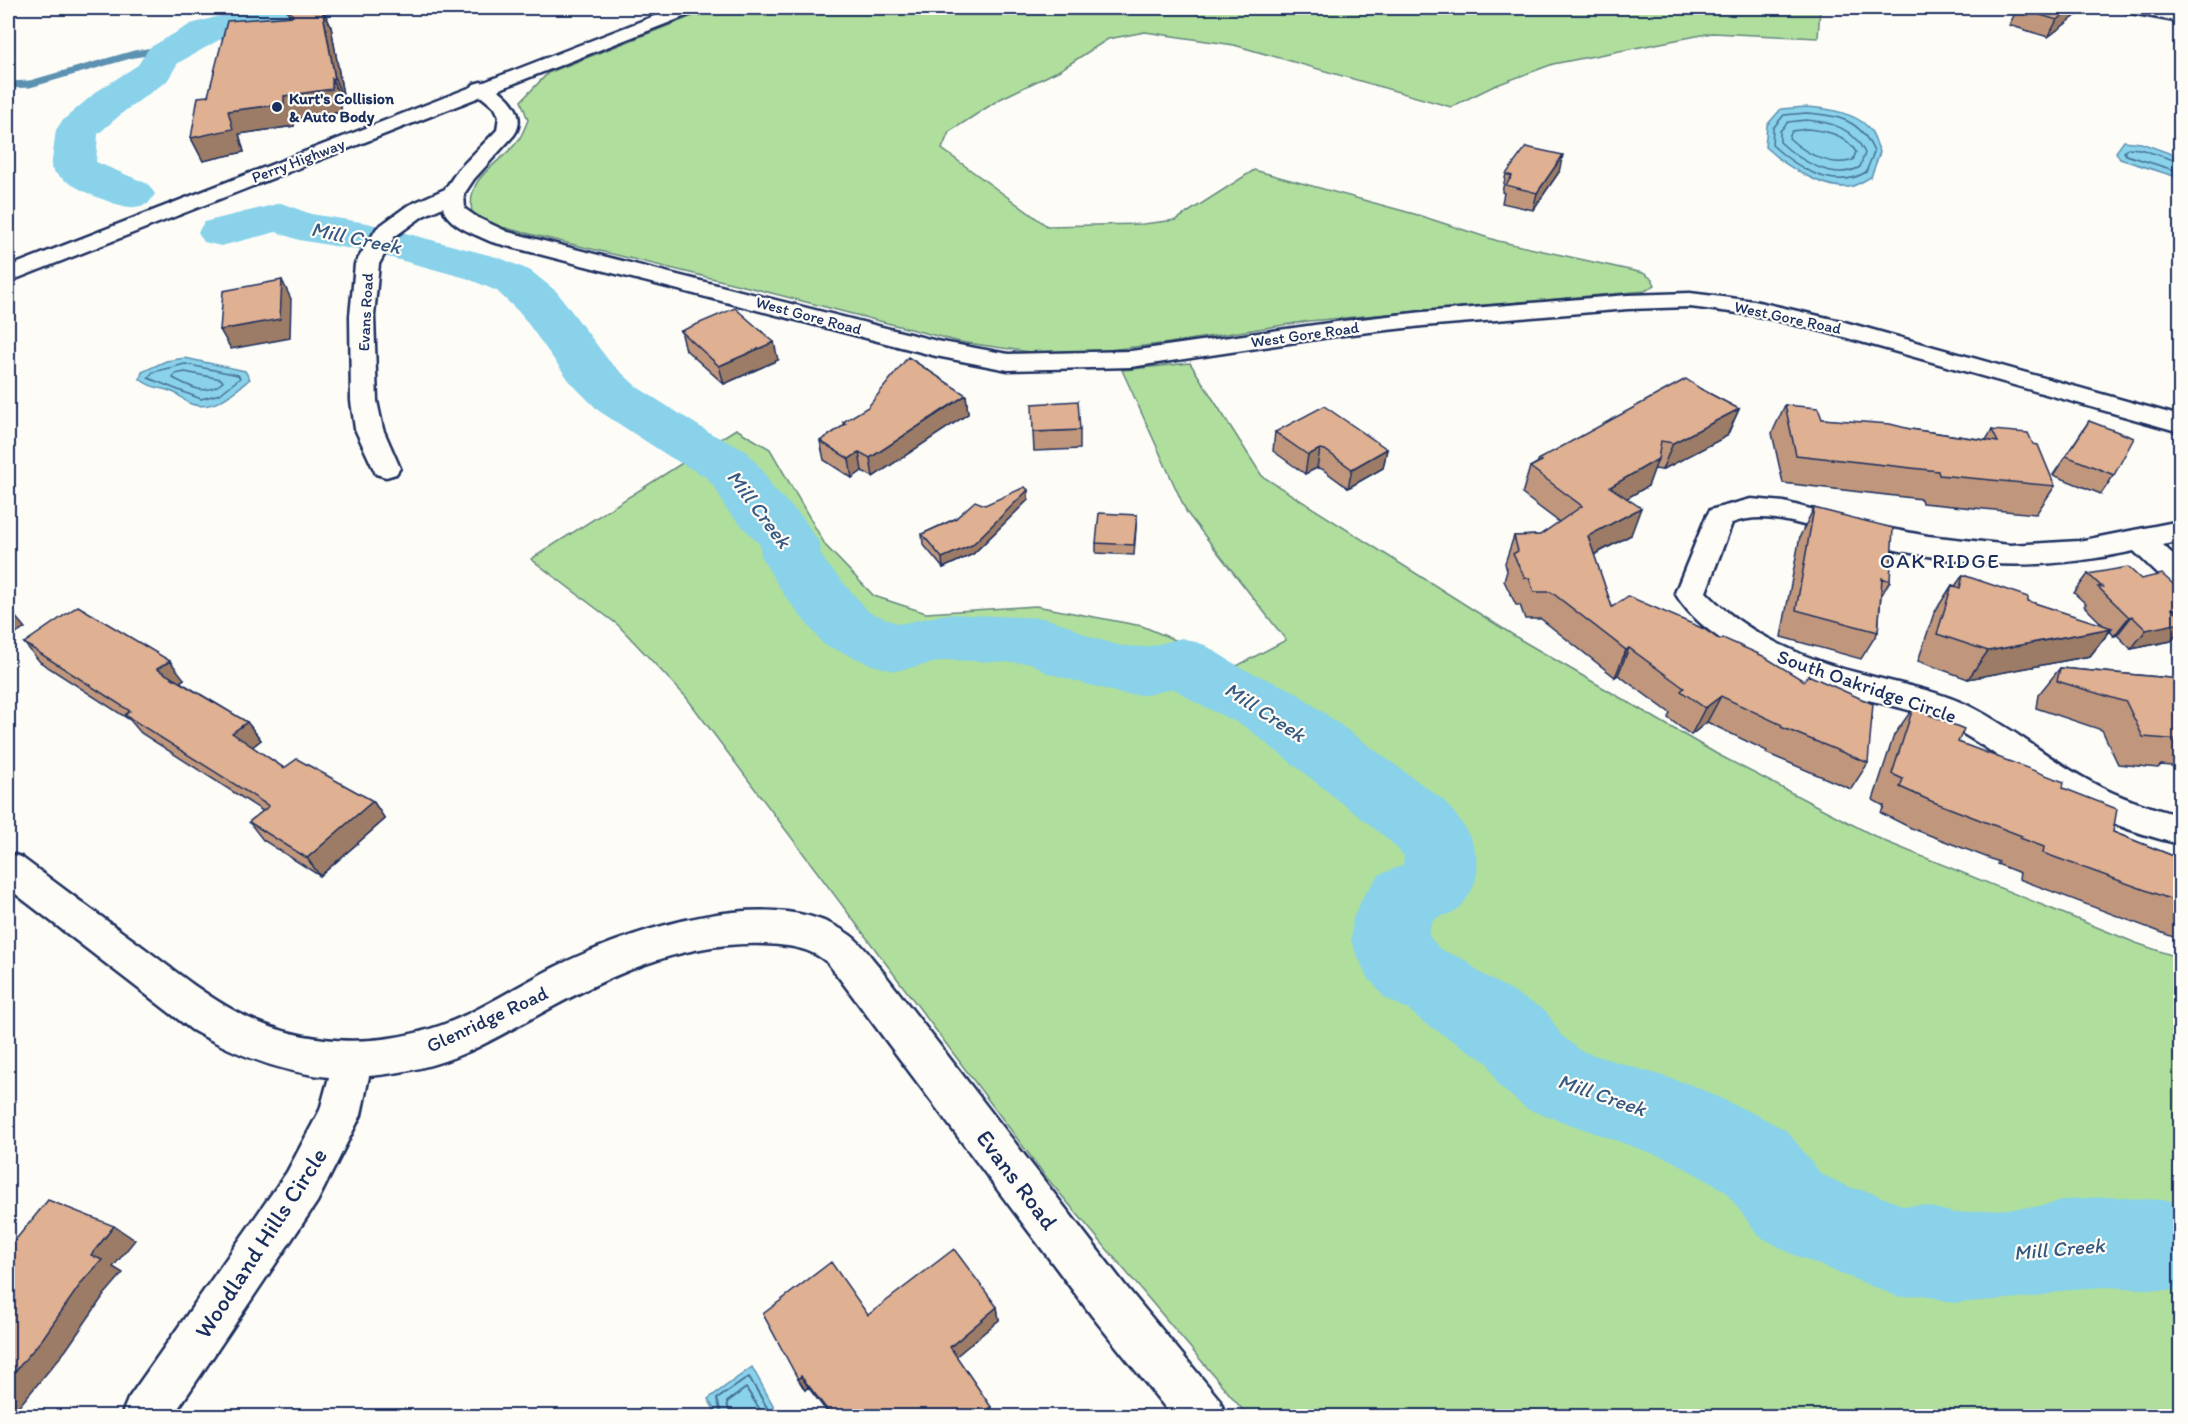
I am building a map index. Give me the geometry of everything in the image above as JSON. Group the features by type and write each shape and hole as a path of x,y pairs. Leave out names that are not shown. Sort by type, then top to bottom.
{"street":[{"name":"Perry Highway","path":"8,275 690,8"},
{"path":"2132,8 2181,17"},
{"name":"Evans Road","path":"386,468 369,429 364,401 362,316 367,264 385,232 414,212 453,194 466,175 500,140 510,123 508,112 504,105 481,88"},
{"name":"West Gore Road","path":"453,194 454,212 470,223 500,237 936,348 1008,362 1131,359 1343,328 1423,319 1628,302 1690,300 1754,308 1832,326 2181,424"},
{"name":"South Oakridge Circle","path":"2140,540 2065,553 2033,555 1981,552 1918,546 1810,518 1766,510 1747,510 1720,517 1690,593 1695,601 1707,611 1749,642 1781,660 1868,688 1905,696 1953,713 1989,733 2077,791 2109,807 2181,831"},
{"path":"2140,540 2181,531"},
{"path":"2140,540 2181,578"},
{"name":"Glenridge Road","path":"8,868 206,1017 245,1039 295,1055 353,1059 407,1054 454,1039 605,963 666,938 698,931 767,927 795,930 833,944"},
{"name":"Evans Road","path":"833,944 862,975 1108,1300 1202,1416"},
{"name":"Woodland Hills Circle","path":"145,1416 302,1187 340,1115 347,1094 353,1059"}],"green space":[{"path":"713,8 1820,8 1818,38 1712,33 1553,64 1494,86 1451,107 1234,45 1145,32 1108,39 1060,70 1000,99 949,132 942,149 1047,226 1143,224 1176,220 1254,170 1418,215 1498,241 1643,273 1652,279 1655,285 1645,291 1309,321 1169,343 1083,353 1037,353 960,342 756,289 497,226 472,213 471,200 478,180 519,140 528,120 521,101 548,73"},
{"path":"1190,363 1262,476 1521,640 1717,754 1884,841 2136,943 2180,958 2180,1416 1248,1416 1046,1177 686,697 618,625 531,559 736,429 770,449 826,546 874,596 926,613 1036,606 1142,626 1237,666 1286,640 1187,513 1122,370"}],"water":[{"path":"1806,107 1842,113 1866,125 1880,152 1871,177 1849,187 1827,184 1793,168 1765,147 1767,125 1781,109"},
{"path":"2124,141 2141,143 2180,157 2180,178 2120,159 2116,152"},
{"path":"185,358 245,371 250,379 216,403 199,406 189,403 171,391 148,385 140,379 142,372 166,361"},
{"path":"752,1367 779,1416 718,1416 708,1399"}],"building":[{"path":"288,8 322,8 335,79 332,78 332,89 284,96 284,104 228,111 233,129 191,138 198,97 208,96 227,21 293,16"},
{"path":"2017,8 2073,8 2057,20"},
{"path":"1526,147 1563,155 1537,193 1506,185 1512,176 1506,174"},
{"path":"282,280 280,319 220,330 223,291"},
{"path":"735,308 774,342 719,366 681,331"},
{"path":"908,357 966,395 870,458 859,452 849,459 820,441 846,424 843,422 868,407"},
{"path":"1686,379 1739,409 1673,443 1661,441 1658,459 1610,487 1641,508 1588,536 1612,607 1628,596 1704,629 1720,640 1723,638 1763,656 1804,681 1808,675 1873,704 1868,763 1781,727 1782,725 1721,696 1705,708 1681,691 1684,688 1629,648 1626,650 1551,592 1534,592 1529,578 1525,578 1513,554 1518,551 1514,536 1540,535 1582,506 1530,467 1542,461 1539,459"},
{"path":"1078,401 1080,430 1033,432 1032,404"},
{"path":"1785,405 1818,408 1822,419 1890,424 1998,442 1992,430 2028,433 2033,444 2038,445 2055,486 1939,475 1938,471 1796,455"},
{"path":"1324,406 1387,449 1352,469 1325,450 1320,449 1308,455 1275,432"},
{"path":"2089,421 2134,438 2114,475 2066,456"},
{"path":"1025,487 1028,490 972,545 942,558 922,534 955,519 975,501 985,505"},
{"path":"1814,508 1893,528 1890,581 1882,578 1878,632 1796,610"},
{"path":"1099,513 1137,515 1134,545 1096,543"},
{"path":"2128,567 2141,579 2162,574 2181,591 2181,608 2172,609 2181,617 2181,623 2146,630 2132,616 2129,617 2088,574"},
{"path":"1963,575 2028,597 2028,601 2112,628 1988,651 1937,634 1952,585 1960,588"},
{"path":"78,606 170,661 157,669 247,722 232,733 284,768 297,759 373,801 307,858 249,822 269,806 125,715 130,711 24,643"},
{"path":"2060,668 2181,679 2181,740 2143,737 2126,702 2057,681"},
{"path":"1913,708 1964,729 1958,742 2064,782 2063,788 2117,809 2113,832 2181,859 2181,903 2043,853 2044,847 2020,838 2022,836 1900,787 1903,779 1892,774"},
{"path":"48,1200 114,1226 91,1255 102,1260 82,1282 43,1338 8,1380 8,1249"},
{"path":"954,1249 997,1307 950,1347 991,1407 980,1416 832,1416 801,1376 798,1379 763,1314 831,1262 868,1315"}],"waterway":[{"name":"Mill Creek","path":"132,194 73,168 77,130 111,101 153,73 163,56 205,32 287,8"},
{"name":"Mill Creek","path":"8,85 30,84 134,54 180,47"},
{"name":"Mill Creek","path":"221,232 281,217 299,226 367,237 483,268 514,281 539,303 590,372 618,399 690,445 726,464 743,484 747,496 782,532 790,544 791,557 806,580 846,628 895,648 947,637 1011,639 1044,641 1070,656 1122,670 1147,671 1182,662 1218,685 1270,709 1416,820 1435,841 1441,855 1440,875 1432,886 1406,898 1391,918 1390,941 1393,951 1412,973 1437,985 1451,997 1517,1037 1526,1049 1527,1058 1556,1082 1692,1126 1756,1161 1790,1205 1824,1222 1872,1238 1899,1252 1923,1250 1954,1258 2034,1252 2072,1244 2106,1242 2180,1246"}],"place":[{"name":"Kurt's Collision & Auto Body","path":"277,107"}],"district":[{"name":"OAK RIDGE","path":"1940,561"}]}
